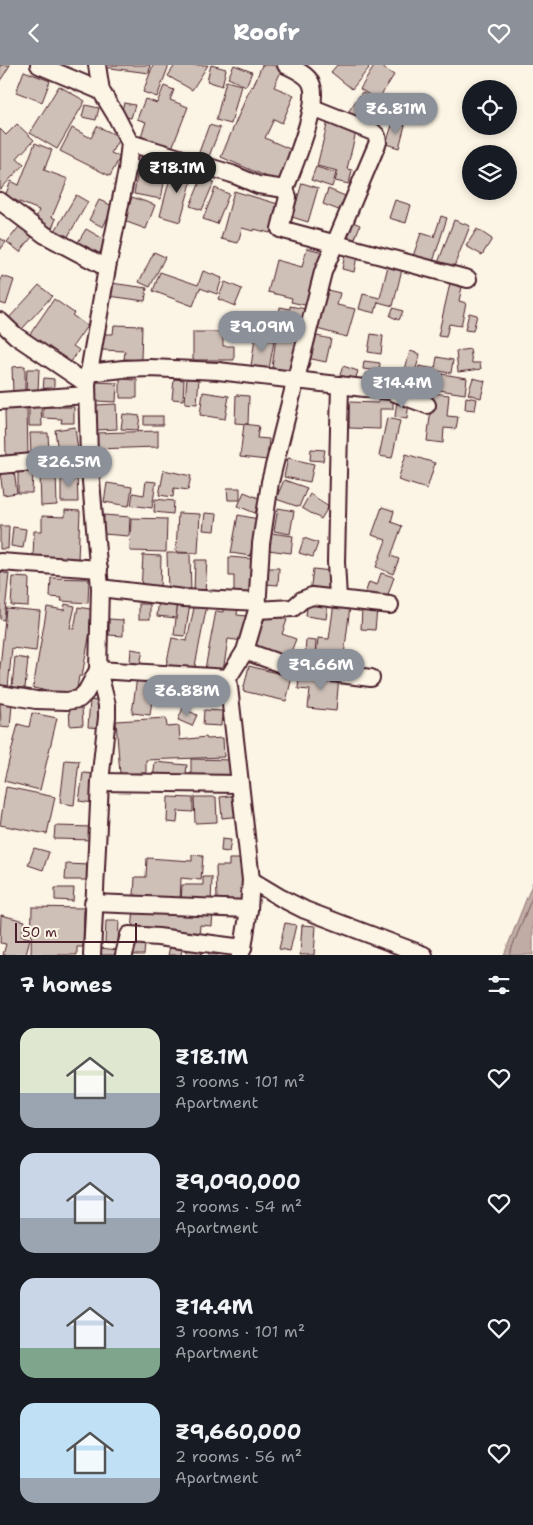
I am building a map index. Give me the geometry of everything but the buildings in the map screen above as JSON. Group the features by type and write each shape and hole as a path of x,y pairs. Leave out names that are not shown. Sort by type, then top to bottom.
{"street":[{"path":"39,65 101,91"},
{"path":"92,955 100,783 108,717 107,705 98,670 100,588 89,457 87,384 107,268 127,171 130,143 101,91 97,65"},
{"path":"286,65 307,77 312,83 314,92 313,108 285,189 288,197 280,229 468,279"},
{"path":"124,955 128,935 158,937 242,951 249,909 251,880 228,678 245,651 258,606 260,545 270,482 323,272 378,142 377,136 373,132 313,108"},
{"path":"130,143 232,174 258,185 285,189"},
{"path":"0,201 45,235 107,268"},
{"path":"0,321 16,336 87,384"},
{"path":"0,401 87,384 123,369 189,369 390,391 427,405"},
{"path":"338,598 336,562 340,385"},
{"path":"0,465 89,457"},
{"path":"0,562 98,569"},
{"path":"100,588 258,606 294,608 302,600 312,596 390,605"},
{"path":"245,651 290,667 371,678"},
{"path":"98,670 228,678"},
{"path":"0,694 36,700 67,701 79,699 86,692 98,670"},
{"path":"100,783 239,784"},
{"path":"251,880 305,910 424,955"},
{"path":"93,903 249,909"}],"water":[{"path":"533,882 533,955 504,955"}]}
